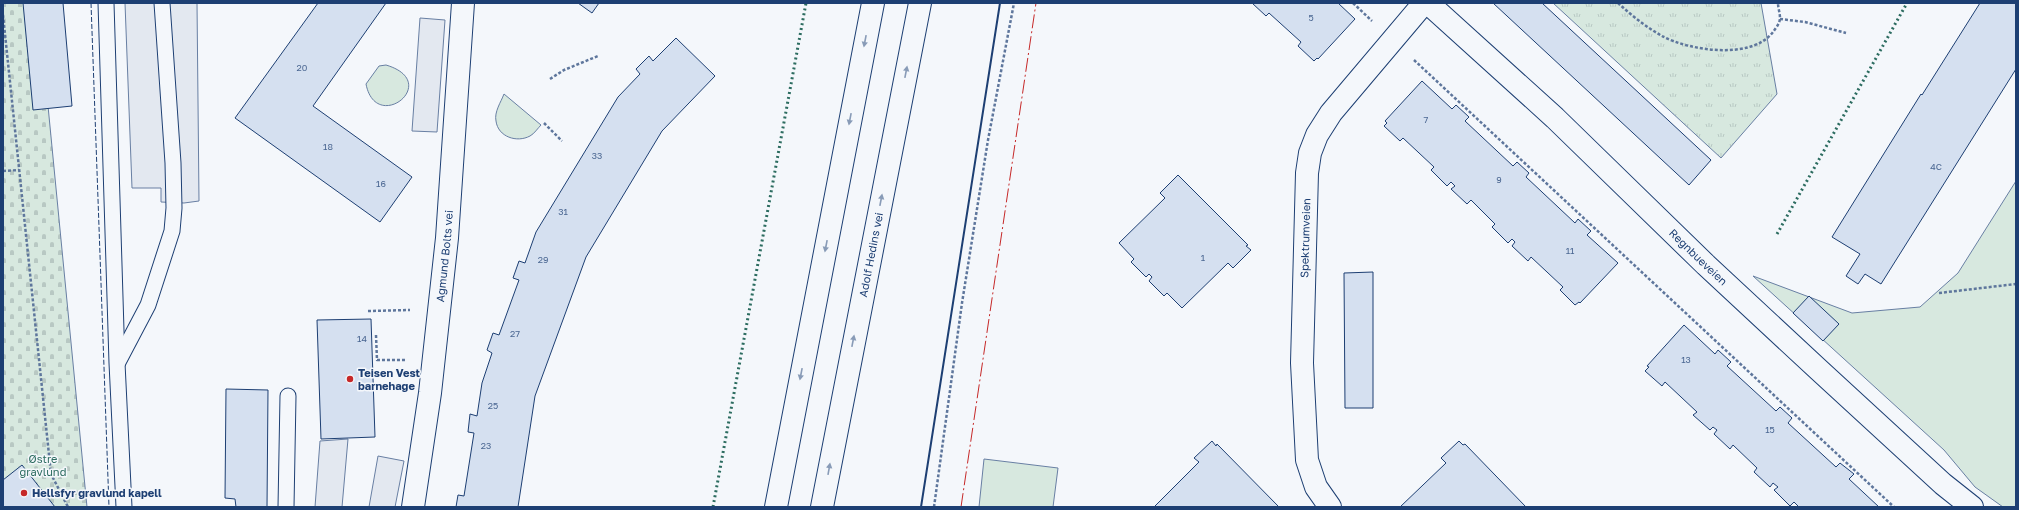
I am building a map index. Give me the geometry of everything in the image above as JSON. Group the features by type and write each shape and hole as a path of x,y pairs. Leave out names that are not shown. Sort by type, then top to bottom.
{"main road":[{"name":"Agmund Bolts vei","path":"413,507 434,360 450,206 463,3"},
{"path":"776,507 873,3"},
{"name":"Adolf Hedins vei","path":"822,507 920,3"},
{"name":"Spektrumveien","path":"1330,507 1316,487 1307,460 1302,363 1307,174 1312,147 1317,135 1331,113 1424,3"},
{"name":"Regnbueveien","path":"1428,3 1555,118 1706,265 1819,370 1944,484 1972,507"}],"lane":[{"path":"106,3 117,363 124,507"},
{"path":"117,363 148,305 172,231 174,208 173,163 162,3"},
{"path":"286,507 288,396"}],"path":[{"path":"934,507 963,295 988,140 1014,3"},
{"path":"1353,3 1894,507"},
{"path":"1618,3 1662,36 1683,44 1704,48 1735,50 1748,49 1759,44 1770,36 1777,28 1780,19 1778,3"},
{"path":"3,15 51,474 68,507"},
{"path":"1780,19 1805,22 1846,33"},
{"path":"550,80 564,70 598,56"},
{"path":"544,123 562,141"},
{"path":"3,171 20,170"},
{"path":"1939,294 2016,284"},
{"path":"368,311 438,311"},
{"path":"376,334 377,360 434,360"}],"green space":[{"name":"Østre gravlund","path":"3,3 38,3 87,507 3,507"},
{"path":"1553,3 1761,3 1777,94 1721,158"},
{"path":"386,65 402,73 408,82 407,92 401,100 392,105 381,105 372,99 366,84 379,66"},
{"path":"504,94 541,125 531,135 525,138 514,139 504,135 500,131 496,121 496,114"},
{"path":"2016,181 2016,507 2003,507 1975,487 1944,450 1753,276 1852,313 1920,307 1958,273"},
{"path":"984,459 1058,468 1053,507 979,507"}],"shaded area":[{"path":"125,3 197,3 199,201 184,203 161,202 161,188 132,188"},
{"path":"420,18 445,20 437,132 412,131"},
{"path":"348,439 342,507 315,507 320,441"},
{"path":"378,456 404,461 395,507 369,507"}],"building":[{"path":"23,3 63,3 72,106 33,110"},
{"path":"318,3 386,3 313,106 412,177 380,222 235,118"},
{"path":"578,3 599,3 592,13"},
{"path":"1252,3 1338,3 1355,19 1318,59 1317,58 1314,61 1298,46 1301,42 1269,13 1266,16"},
{"path":"1493,3 1542,3 1711,160 1689,185"},
{"path":"1980,3 2016,3 2016,69 1881,284 1865,274 1858,284 1846,276 1860,254 1832,237 1921,94 1922,95"},
{"path":"676,38 715,76 662,131 586,257 535,396 518,507 456,507 458,495 464,496 474,433 468,432 470,414 477,416 482,383 492,353 487,350 493,333 499,335 519,280 513,278 519,261 525,263 536,232 618,97 640,74 636,69 649,56 653,61"},
{"path":"1422,81 1452,109 1456,105 1469,117 1465,121 1513,166 1517,162 1529,173 1526,177 1575,223 1578,219 1591,231 1587,235 1618,263 1580,303 1579,302 1575,305 1560,290 1563,287 1531,257 1528,261 1512,246 1515,242 1512,239 1508,243 1492,227 1495,224 1471,200 1467,204 1451,189 1455,186 1451,182 1447,186 1431,170 1434,167 1403,138 1400,141 1384,126 1387,123 1385,121"},
{"path":"1178,175 1248,245 1246,246 1251,250 1233,268 1228,263 1182,308 1167,293 1164,296 1149,281 1152,277 1149,274 1146,277 1131,262 1134,259 1119,243 1165,198 1160,193"},
{"path":"1373,272 1373,408 1345,408 1344,273"},
{"path":"1809,296 1839,324 1823,341 1793,313"},
{"path":"371,319 375,437 321,439 317,320"},
{"path":"1684,325 1715,354 1718,350 1731,362 1727,366 1776,411 1780,407 1792,418 1788,423 1836,467 1840,463 1854,474 1849,479 1879,507 1799,507 1794,502 1790,506 1774,490 1778,487 1773,483 1770,487 1754,472 1757,468 1733,445 1730,449 1714,434 1717,430 1713,427 1710,430 1693,415 1697,412 1665,382 1662,386 1645,371 1649,367 1647,366"},
{"path":"226,389 268,390 267,507 236,507 235,499 225,498"},
{"path":"1212,441 1216,446 1217,444 1279,507 1154,507 1199,462 1194,458"},
{"path":"1459,441 1463,445 1465,444 1526,507 1400,507 1446,463 1441,458"},
{"name":"Hellsfyr gravlund kapell","path":"22,465 55,507 3,507 3,480"}],"hedge":[{"path":"713,507 806,3"},
{"path":"1777,234 1907,3"}],"fence":[{"path":"91,3 109,507"}],"wall":[{"path":"921,507 1000,3"}],"power":[{"path":"961,507 1036,3"}],"place":[{"name":"Teisen Vest barnehage","path":"350,379"},
{"name":"Hellsfyr gravlund kapell","path":"24,493"}]}
